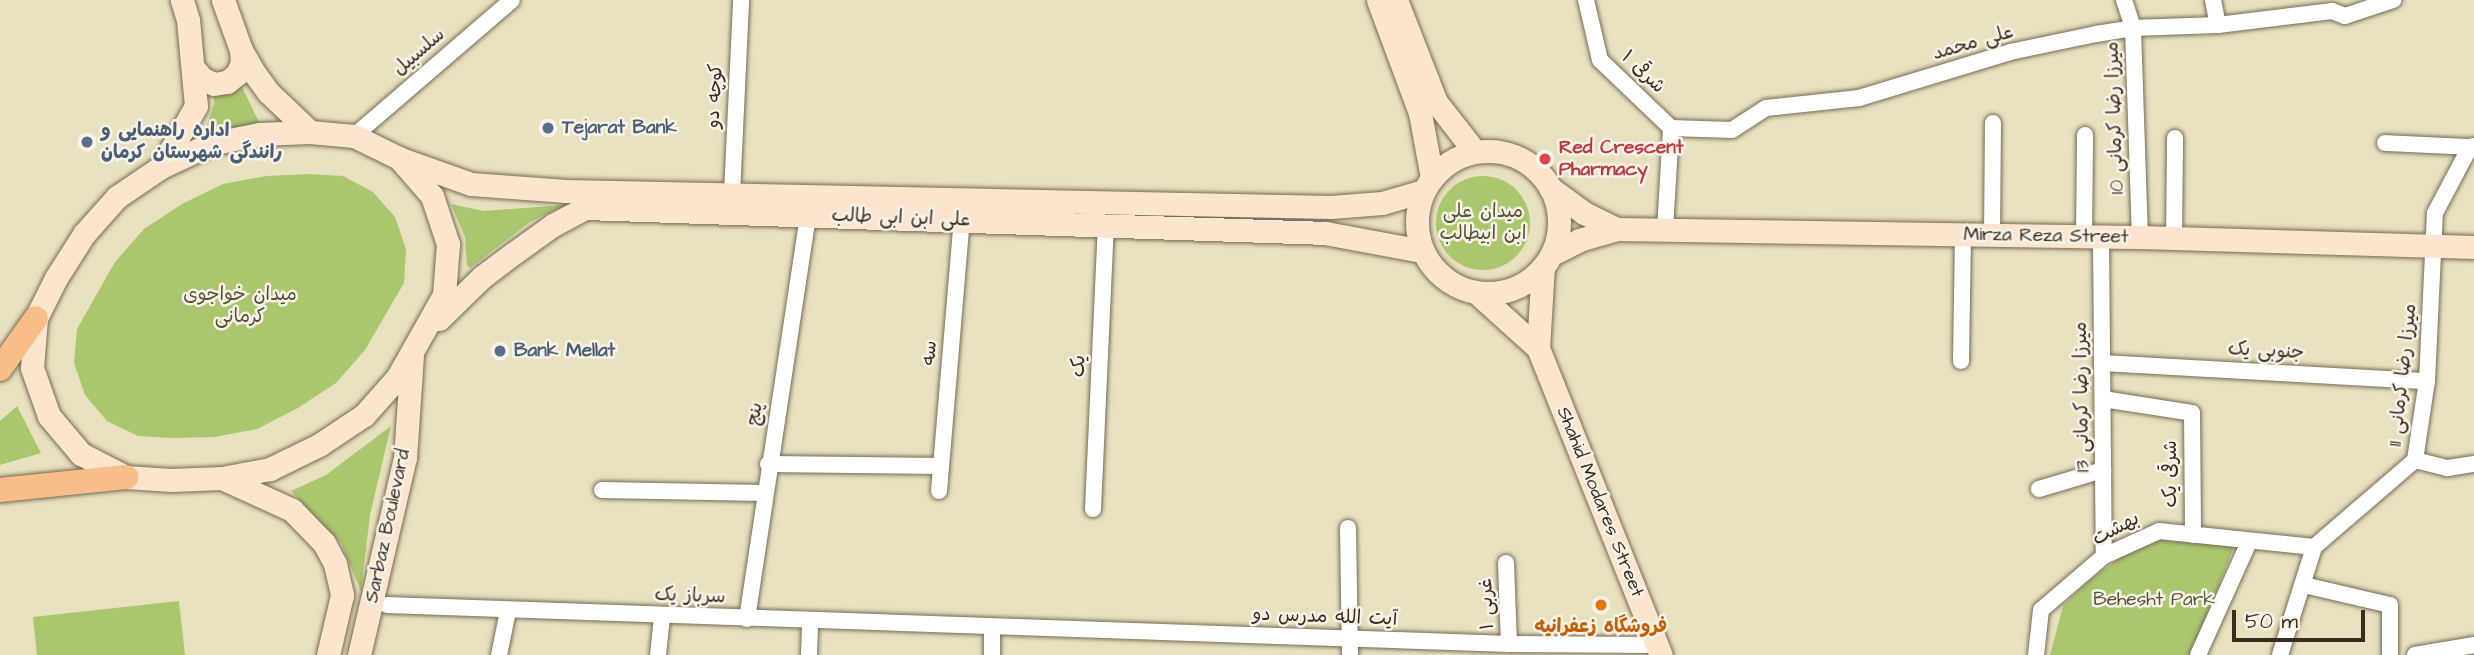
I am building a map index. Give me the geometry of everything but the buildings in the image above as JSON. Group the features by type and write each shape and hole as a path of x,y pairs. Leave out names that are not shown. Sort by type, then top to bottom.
{"main road":[{"path":"161,167 196,106 188,20 182,0"},
{"path":"223,0 241,50 268,92 310,132"},
{"path":"1378,0 1420,113 1427,185"},
{"path":"1396,0 1436,102 1475,152"},
{"path":"194,69 203,79 214,84 227,82 237,74 242,63 241,50"},
{"path":"0,369 36,318 56,278 84,234 117,197 161,167 210,144 259,134 310,132 354,136"},
{"name":"علی ابن ابی طالب","path":"354,136 399,158 471,184 566,191 1344,207 1382,203 1427,185"},
{"path":"1538,348 1477,293 1444,279 1422,251 1417,231 1417,211 1427,185 1451,161 1475,152 1513,155 1534,168 1550,188 1584,213 1617,229"},
{"path":"0,490 126,477 171,480 222,478 270,468 319,445 364,415 397,378 444,295 448,244 432,196 399,158"},
{"path":"1538,348 1547,261 1559,220 1550,188"},
{"name":"علی ابن ابی طالب","path":"417,344 482,277 553,225 585,208 1325,233 1422,251"},
{"path":"1477,293 1513,289 1533,278 1547,261 1579,240 1617,229"},
{"name":"Mirza Reza Street","path":"1617,229 2140,237 2474,247"},
{"path":"36,318 33,368 49,416 81,454 126,477"},
{"name":"Sarbaz Boulevard","path":"359,655 405,458 417,344"},
{"name":"Shahid Modares Street","path":"1538,348 1659,650"},
{"name":"Sarbaz Boulevard","path":"222,478 292,510 310,525 324,543 335,564 342,595 328,655"}],"street":[{"name":"سلسبیل","path":"354,136 512,0"},
{"name":"کوچه دو","path":"732,194 741,0"},
{"name":"شرقی ۱","path":"1586,0 1600,60 1671,128"},
{"name":"میرزا رضا کرمانی 10","path":"2124,0 2133,28 2140,237"},
{"path":"2213,0 2218,25"},
{"path":"2343,8 2393,0"},
{"name":"علی محمد","path":"1671,128 1732,130 1766,108 1825,104 1879,92 2010,52 2133,28 2218,25 2343,8"},
{"path":"1992,236 1993,123"},
{"path":"1665,230 1671,128"},
{"name":"میرزا رضا کرمانی 13","path":"2085,135 2102,363 2104,556"},
{"path":"2174,238 2175,138"},
{"path":"2385,144 2472,146"},
{"name":"میرزا رضا کرمانی 11","path":"2314,547 2415,460 2427,381 2435,214 2472,146"},
{"name":"پنج","path":"747,619 768,464 808,215"},
{"name":"سه","path":"939,491 962,219"},
{"name":"یک","path":"1093,509 1106,225"},
{"path":"1961,361 1963,235"},
{"name":"جنوبی یک","path":"2102,363 2427,381"},
{"name":"شرقی یک","path":"2103,399 2192,413 2193,535"},
{"path":"2415,460 2448,468 2474,464"},
{"path":"768,464 942,466"},
{"path":"2039,489 2104,470"},
{"path":"602,490 764,493"},
{"path":"1348,528 1350,647"},
{"name":"بهشت","path":"2036,655 2041,610 2104,556 2158,531 2314,547"},
{"path":"2199,655 2249,542"},
{"path":"2280,655 2314,547"},
{"name":"غربی ۱","path":"1506,563 1509,645"},
{"path":"2304,585 2390,605 2390,655"},
{"name":"سرباز یک","path":"387,605 992,627"},
{"path":"499,655 508,611"},
{"path":"658,655 662,617"},
{"path":"809,655 810,622"},
{"path":"992,627 992,655"},
{"name":"آیت الله مدرس دو","path":"992,627 1350,647 1450,648 1509,645 1659,650"},
{"path":"2415,655 2474,645"}],"green space":[{"path":"240,83 262,128 202,140 214,104 214,89"},
{"name":"میدان خواجوی کرمانی","path":"266,176 343,176 373,192 395,217 406,249 404,283 365,350 336,383 298,408 257,429 214,437 171,438 138,436 107,421 85,395 74,363 77,329 115,262 144,229 182,204 223,184"},
{"name":"میدان علی ابن ابیطالب","path":"1474,176 1492,176 1517,189 1527,205 1530,223 1527,241 1517,257 1492,270 1474,270 1449,257 1436,232 1436,214 1449,189"},
{"path":"451,204 484,211 577,204 554,210 530,222 470,268 467,265 465,237"},
{"path":"17,406 41,453 0,465 0,421"},
{"path":"391,426 370,515 361,591 341,543 291,491 326,475"},
{"name":"Behesht Park","path":"2169,538 2234,547 2192,655 2050,655 2063,606 2086,583 2131,550 2154,540"},
{"path":"179,601 185,655 37,655 33,617"}],"place":[{"name":"Tejarat Bank","path":"548,128"},
{"name":"اداره راهنمایی و رانندگی شهرستان کرمان","path":"87,142"},
{"name":"Red Crescent Pharmacy","path":"1545,159"},
{"name":"Bank Mellat","path":"500,351"},
{"name":"فروشگاه زعفرانیه","path":"1601,605"}]}
